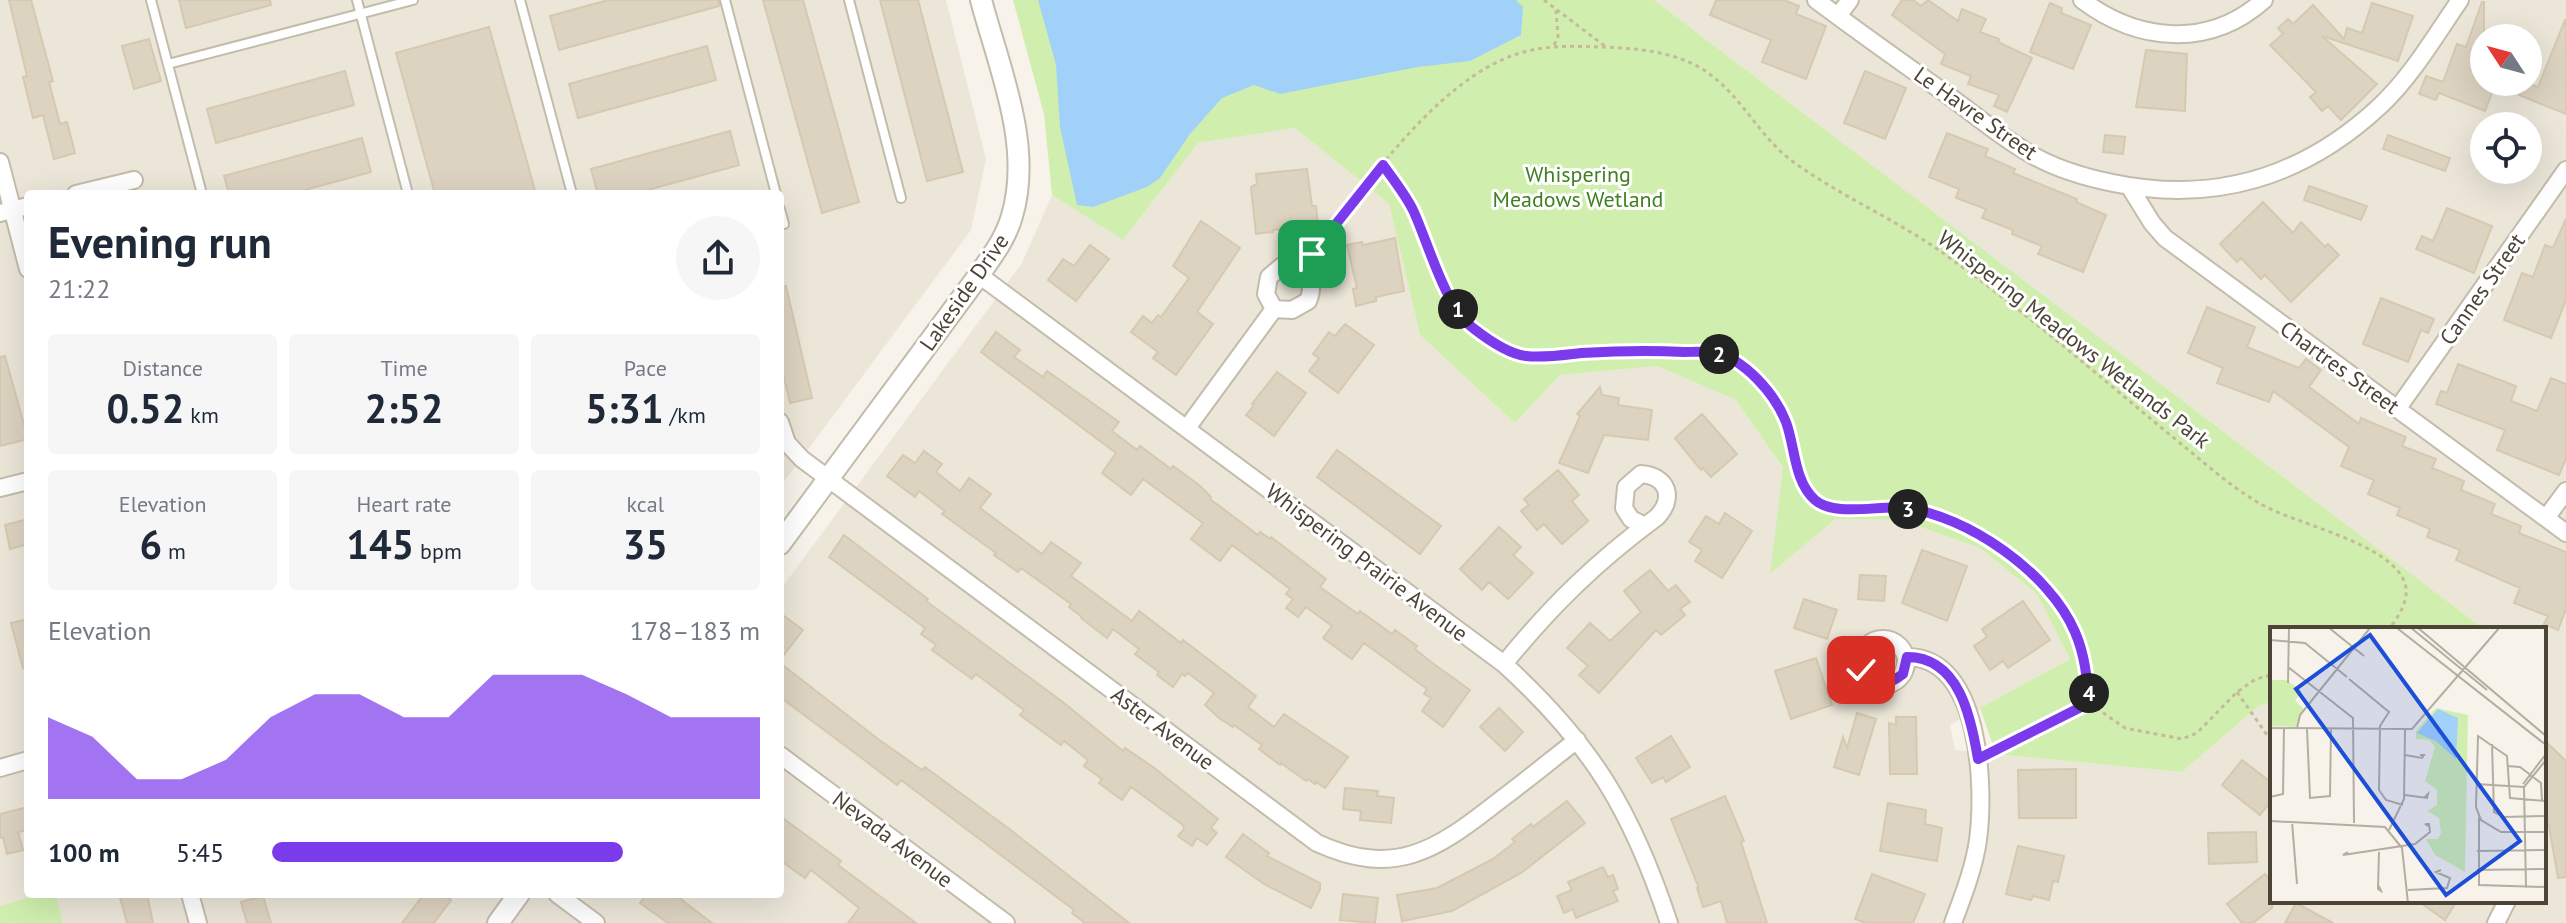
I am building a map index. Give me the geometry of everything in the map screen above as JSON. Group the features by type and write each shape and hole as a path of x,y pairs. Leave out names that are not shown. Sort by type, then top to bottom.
{"street":[{"name":"Lakeside Drive","path":"784,539 1004,238 1018,191 1019,158 1015,127 981,0"},
{"name":"Le Havre Street","path":"1816,0 2029,153 2074,173 2160,191 2220,188 2270,175 2330,145 2381,105 2403,82 2460,0"},
{"path":"1838,16 1850,0"},
{"path":"2082,0 2099,13 2138,31 2175,35 2230,23 2264,0"},
{"path":"0,162 24,252"},
{"name":"Cannes Street","path":"2398,408 2566,170"},
{"path":"93,190 134,180"},
{"name":"Chartres Street","path":"2129,186 2165,238 2566,533"},
{"name":"Whispering Prairie Avenue","path":"979,275 1504,664 1577,740 1606,780 1631,824 1652,872 1669,923"},
{"path":"1187,428 1274,309"},
{"name":"Aster Avenue","path":"784,434 787,443 802,459 1317,843 1338,853 1388,859 1410,856 1435,847 1457,834 1577,740"},
{"path":"0,488 24,482"},
{"path":"2546,518 2566,491"},
{"path":"1504,664 1541,618 1582,576 1645,526"},
{"path":"1907,657 1932,661 1954,681 1974,736 1978,759 1981,806 1978,843 1970,877 1953,923"},
{"name":"Nevada Avenue","path":"784,758 1006,923"},
{"path":"0,768 24,761"},
{"path":"191,898 198,923"},
{"path":"498,923 516,898"},
{"path":"562,898 596,923"},
{"path":"2496,923 2506,903"}],"lane":[{"path":"151,0 201,190"},
{"path":"357,0 407,190"},
{"path":"168,64 413,0"},
{"path":"520,0 571,190"},
{"path":"725,0 775,190"},
{"path":"849,0 901,198"}],"path":[{"path":"1544,0 1606,47"},
{"path":"1554,47 1558,37 1556,10"},
{"name":"Whispering Meadows Wetlands Park","path":"1312,254 1405,135 1452,93 1489,67 1516,54 1554,47 1606,47 1681,58 1700,68 1740,103 1766,136 1790,159 1944,254 2068,349 2261,505 2350,539 2395,568 2405,585 2403,609 2390,627"},
{"path":"1383,165 1412,208 1449,297 1470,326 1524,356 1622,350 1667,351 1714,353 1738,361 1758,379 1785,419 1804,487 1816,502 1831,508 1904,508 1933,515 1973,532 2005,551 2036,579 2061,605 2075,631 2086,663 2089,703"},
{"path":"2089,703 2125,728 2182,739 2197,733 2237,692 2256,679 2270,676"},
{"path":"2237,692 2270,739"},
{"path":"1978,759 2089,703"}],"shaded area":[{"path":"0,0 946,0 986,159 971,230 784,482 784,190 24,190 26,898 0,906"},
{"path":"1654,0 2566,0 2566,923 63,923 57,898 784,898 784,585 1022,263 1052,195 1123,240 1198,143 1295,128 1389,204 1420,335 1515,423 1560,375 1657,366 1736,400 1783,469 1771,573 1834,519 1900,520 1980,548 2037,594 2070,659 1950,725 1955,750 2182,772 2260,705 2270,702 2270,903 2546,903 2546,627 2481,627"}],"green space":[{"name":"Whispering Meadows Wetland","path":"1013,0 1654,0 2481,627 2270,627 2270,702 2260,705 2182,772 1996,754 1980,708 2070,659 2037,594 1980,548 1900,520 1835,519 1770,574 1783,468 1736,400 1657,366 1560,375 1515,423 1420,335 1389,204 1295,128 1198,143 1123,240 1052,195 1044,114"},
{"path":"26,898 57,898 63,923 0,923 0,906"}],"water":[{"path":"1038,0 1516,0 1523,7 1521,35 1470,61 1418,67 1280,94 1254,85 1222,98 1190,134 1160,178 1147,187 1093,207 1077,205 1060,127 1056,65"}],"building":[{"path":"9,0 31,0 53,81 49,82 60,124 67,122 75,153 54,159 43,115 33,118 23,77 27,76"},
{"path":"179,0 270,0 271,5 186,28"},
{"path":"608,0 718,0 719,6 559,50 550,16"},
{"path":"763,0 803,0 859,202 822,213"},
{"path":"880,0 918,0 963,172 927,181"},
{"path":"1716,0 1784,0 1799,6 1796,14 1826,26 1806,79 1762,62 1771,40 1710,15"},
{"path":"1902,0 1913,0 1921,6 1928,0 1958,21 1962,9 1986,19 1980,32 2032,58 2007,112 1994,106 1999,95 1968,84 1971,76 1941,64 1945,54 1892,15"},
{"path":"2482,2 2484,2 2484,24 2474,24"},
{"path":"2050,3 2062,8 2061,13 2091,25 2073,69 2030,52"},
{"path":"2372,3 2413,16 2398,61 2322,36 2377,84 2341,120 2328,106 2322,111 2310,97 2316,92 2270,45 2283,34 2278,28 2288,19 2293,24 2313,5 2344,39 2347,28 2362,33"},
{"path":"2566,20 2566,114 2521,96 2542,96 2542,77"},
{"path":"489,27 535,190 434,190 396,53"},
{"path":"2470,36 2470,96 2491,96 2485,111 2439,93 2436,100 2419,94 2426,76 2443,82 2457,44 2466,47"},
{"path":"149,39 161,81 134,89 122,46"},
{"path":"707,46 716,80 578,118 569,84"},
{"path":"2146,50 2187,54 2185,111 2136,107"},
{"path":"345,71 354,105 216,143 207,109"},
{"path":"1865,71 1906,88 1885,139 1844,123"},
{"path":"730,131 739,165 648,190 597,190 591,169"},
{"path":"1947,133 1988,149 1985,156 2015,169 2013,173 2077,199 2076,202 2106,215 2083,272 2038,254 2042,246 1982,218 1986,209 1956,198 1959,189 1929,177"},
{"path":"2105,135 2125,137 2123,154 2103,152"},
{"path":"2388,135 2450,158 2445,171 2383,149"},
{"path":"362,138 371,172 305,190 228,190 224,176"},
{"path":"1307,169 1318,226 1256,234 1251,187 1257,184 1256,174"},
{"path":"2309,186 2367,206 2361,220 2304,200"},
{"path":"2263,202 2293,233 2301,222 2325,247 2328,244 2339,255 2291,302 2265,275 2261,279 2241,258 2237,262 2220,244"},
{"path":"2447,208 2492,226 2474,273 2416,249 2422,236 2433,241"},
{"path":"2566,219 2566,300 2551,338 2504,320 2522,273 2533,277 2545,245 2553,248"},
{"path":"1201,221 1240,248 1197,312 1213,324 1176,375 1153,358 1158,352 1131,332 1143,316 1152,323 1158,315 1161,317 1189,278 1173,266"},
{"path":"1395,238 1404,291 1376,297 1376,301 1356,306 1353,289 1357,288 1347,245"},
{"path":"1090,245 1109,259 1076,301 1048,280 1063,259 1074,266"},
{"path":"784,286 812,398 790,403 784,378"},
{"path":"2381,298 2434,319 2428,333 2421,330 2408,362 2363,344"},
{"path":"2207,307 2255,327 2247,347 2299,368 2306,359 2321,370 2309,387 2359,424 2361,418 2406,437 2402,446 2436,459 2432,468 2464,481 2461,490 2495,504 2491,514 2521,526 2519,533 2566,552 2566,609 2558,630 2544,624 2548,616 2514,603 2520,588 2456,560 2460,550 2427,537 2430,529 2397,515 2400,508 2368,494 2374,480 2341,466 2349,447 2273,391 2269,402 2217,383 2223,368 2188,353"},
{"path":"1345,324 1374,345 1338,393 1309,371 1319,358 1313,354 1329,332 1335,336"},
{"path":"996,332 1020,350 1014,357 1043,377 1047,371 1119,422 1112,431 1137,450 1140,446 1171,469 1173,466 1258,535 1260,532 1271,537 1326,579 1320,587 1392,634 1395,630 1417,646 1415,649 1431,662 1470,690 1443,727 1422,711 1431,698 1424,694 1427,689 1364,643 1352,659 1323,638 1332,626 1306,607 1298,617 1286,608 1293,599 1286,594 1290,589 1232,545 1220,561 1191,539 1203,523 1143,479 1131,495 1102,473 1116,453 981,352"},
{"path":"5,356 24,425 24,440 0,446 0,357"},
{"path":"2458,364 2516,386 2511,401 2537,411 2551,378 2566,384 2566,459 2559,475 2497,450 2505,430 2436,404 2441,391 2447,393"},
{"path":"1277,372 1306,393 1274,436 1246,415"},
{"path":"1600,387 1602,395 1619,398 1618,405 1652,410 1648,440 1604,435 1588,473 1559,463 1580,416 1577,414"},
{"path":"1702,414 1737,454 1711,477 1703,468 1701,470 1675,438"},
{"path":"1337,450 1441,526 1420,554 1317,477"},
{"path":"924,451 942,464 936,472 960,491 969,478 991,494 980,508 1042,554 1051,542 1081,563 1071,576 1132,621 1139,611 1256,696 1248,707 1274,727 1284,714 1348,757 1325,788 1308,779 1306,781 1280,765 1259,749 1262,745 1219,718 1205,705 1214,693 1188,673 1185,676 1182,674 1173,687 1135,654 1139,649 1113,629 1107,638 1069,607 1071,604 1021,568 1018,572 994,555 996,553 942,514 945,511 919,491 915,497 887,476 903,455 915,463"},
{"path":"1558,470 1579,495 1572,501 1588,521 1562,544 1544,524 1537,530 1521,511 1529,505 1524,499"},
{"path":"1725,513 1752,531 1722,578 1695,561 1702,550 1689,542 1706,516 1719,524"},
{"path":"24,520 24,545 10,549 5,525"},
{"path":"1499,527 1521,547 1513,555 1533,573 1508,599 1489,582 1482,590 1460,569"},
{"path":"844,535 1123,751 1125,748 1153,767 1218,819 1211,828 1217,833 1207,845 1197,838 1192,846 1178,836 1184,829 1183,825 1131,787 1122,800 1099,783 1102,779 1084,766 1088,760 1064,741 1061,745 1020,715 1024,710 976,674 972,679 932,650 936,645 921,634 925,628 829,557"},
{"path":"1922,550 1967,566 1947,621 1902,603"},
{"path":"1650,570 1668,591 1676,585 1690,602 1680,609 1685,615 1661,635 1656,630 1599,693 1579,675 1588,666 1567,648 1590,623 1610,641 1641,612 1624,591"},
{"path":"1860,575 1886,576 1884,601 1858,599"},
{"path":"1804,599 1837,610 1827,639 1794,628"},
{"path":"2023,601 2050,640 2008,668 2003,661 1990,670 1974,646 1987,637 1982,629"},
{"path":"784,616 803,630 784,655"},
{"path":"24,620 24,668 23,668 11,623"},
{"path":"1816,658 1832,705 1791,719 1775,671"},
{"path":"784,666 878,739 922,770 925,767 1008,828 1129,923 1085,923 1072,913 1074,910 901,780 897,785 784,700"},
{"path":"1499,708 1523,732 1505,751 1480,727"},
{"path":"1857,713 1876,719 1859,775 1834,767 1843,737 1847,748"},
{"path":"1896,717 1916,717 1917,774 1890,774 1889,723 1896,725"},
{"path":"1671,736 1690,767 1666,782 1663,777 1652,783 1636,758"},
{"path":"2546,742 2566,761 2566,877 2558,878 2546,821"},
{"path":"2242,760 2270,781 2270,802 2260,815 2222,785"},
{"path":"2076,769 2076,818 2019,818 2018,770"},
{"path":"1345,788 1378,791 1377,796 1394,798 1391,823 1360,820 1361,811 1343,809"},
{"path":"1725,796 1744,841 1741,842 1767,923 1727,923 1721,901 1703,907 1699,888 1671,819"},
{"path":"1567,801 1585,823 1521,873 1452,911 1402,921 1397,895 1437,888 1493,859 1515,842 1512,839 1531,824 1533,827"},
{"path":"1888,803 1926,810 1925,824 1942,828 1937,861 1880,851"},
{"path":"24,808 24,831 18,832 23,850 7,854 3,837 0,838 0,814"},
{"path":"784,819 841,861 838,865 916,923 848,923 859,908 811,870 805,878 784,863"},
{"path":"2256,832 2257,862 2209,864 2208,833"},
{"path":"1243,834 1269,853 1267,856 1320,883 1311,908 1264,884 1226,857"},
{"path":"2018,846 2064,856 2058,882 2053,881 2049,900 2033,896 2031,900 2006,894"},
{"path":"1603,867 1608,877 1613,875 1618,889 1613,891 1618,901 1576,918 1573,909 1564,913 1557,896 1572,890 1568,882"},
{"path":"1872,874 1925,894 1913,923 1866,923 1855,919"},
{"path":"2265,874 2270,880 2272,908 2253,923 2242,923 2227,904"},
{"path":"1343,894 1378,898 1375,923 1340,920"},
{"path":"120,898 148,898 153,923 127,923"},
{"path":"264,898 271,923 247,923 241,902"},
{"path":"421,898 451,900 434,923 402,923"},
{"path":"643,898 679,898 712,923 668,923 640,903"},
{"path":"2296,903 2333,923 2285,923"},
{"path":"2421,903 2456,903 2445,920"}],"route":[{"path":"1312,254 1383,165 1412,208 1449,297 1470,326 1496,343 1524,356 1622,350 1667,351 1714,353 1738,361 1758,379 1785,419 1804,487 1816,502 1831,508 1904,508 1933,515 1973,532 2005,551 2036,579 2061,605 2075,631 2086,663 2089,703 1978,759 1962,700 1954,681 1945,670 1932,661 1907,657 1903,674 1886,685 1867,679 1861,670"}]}
